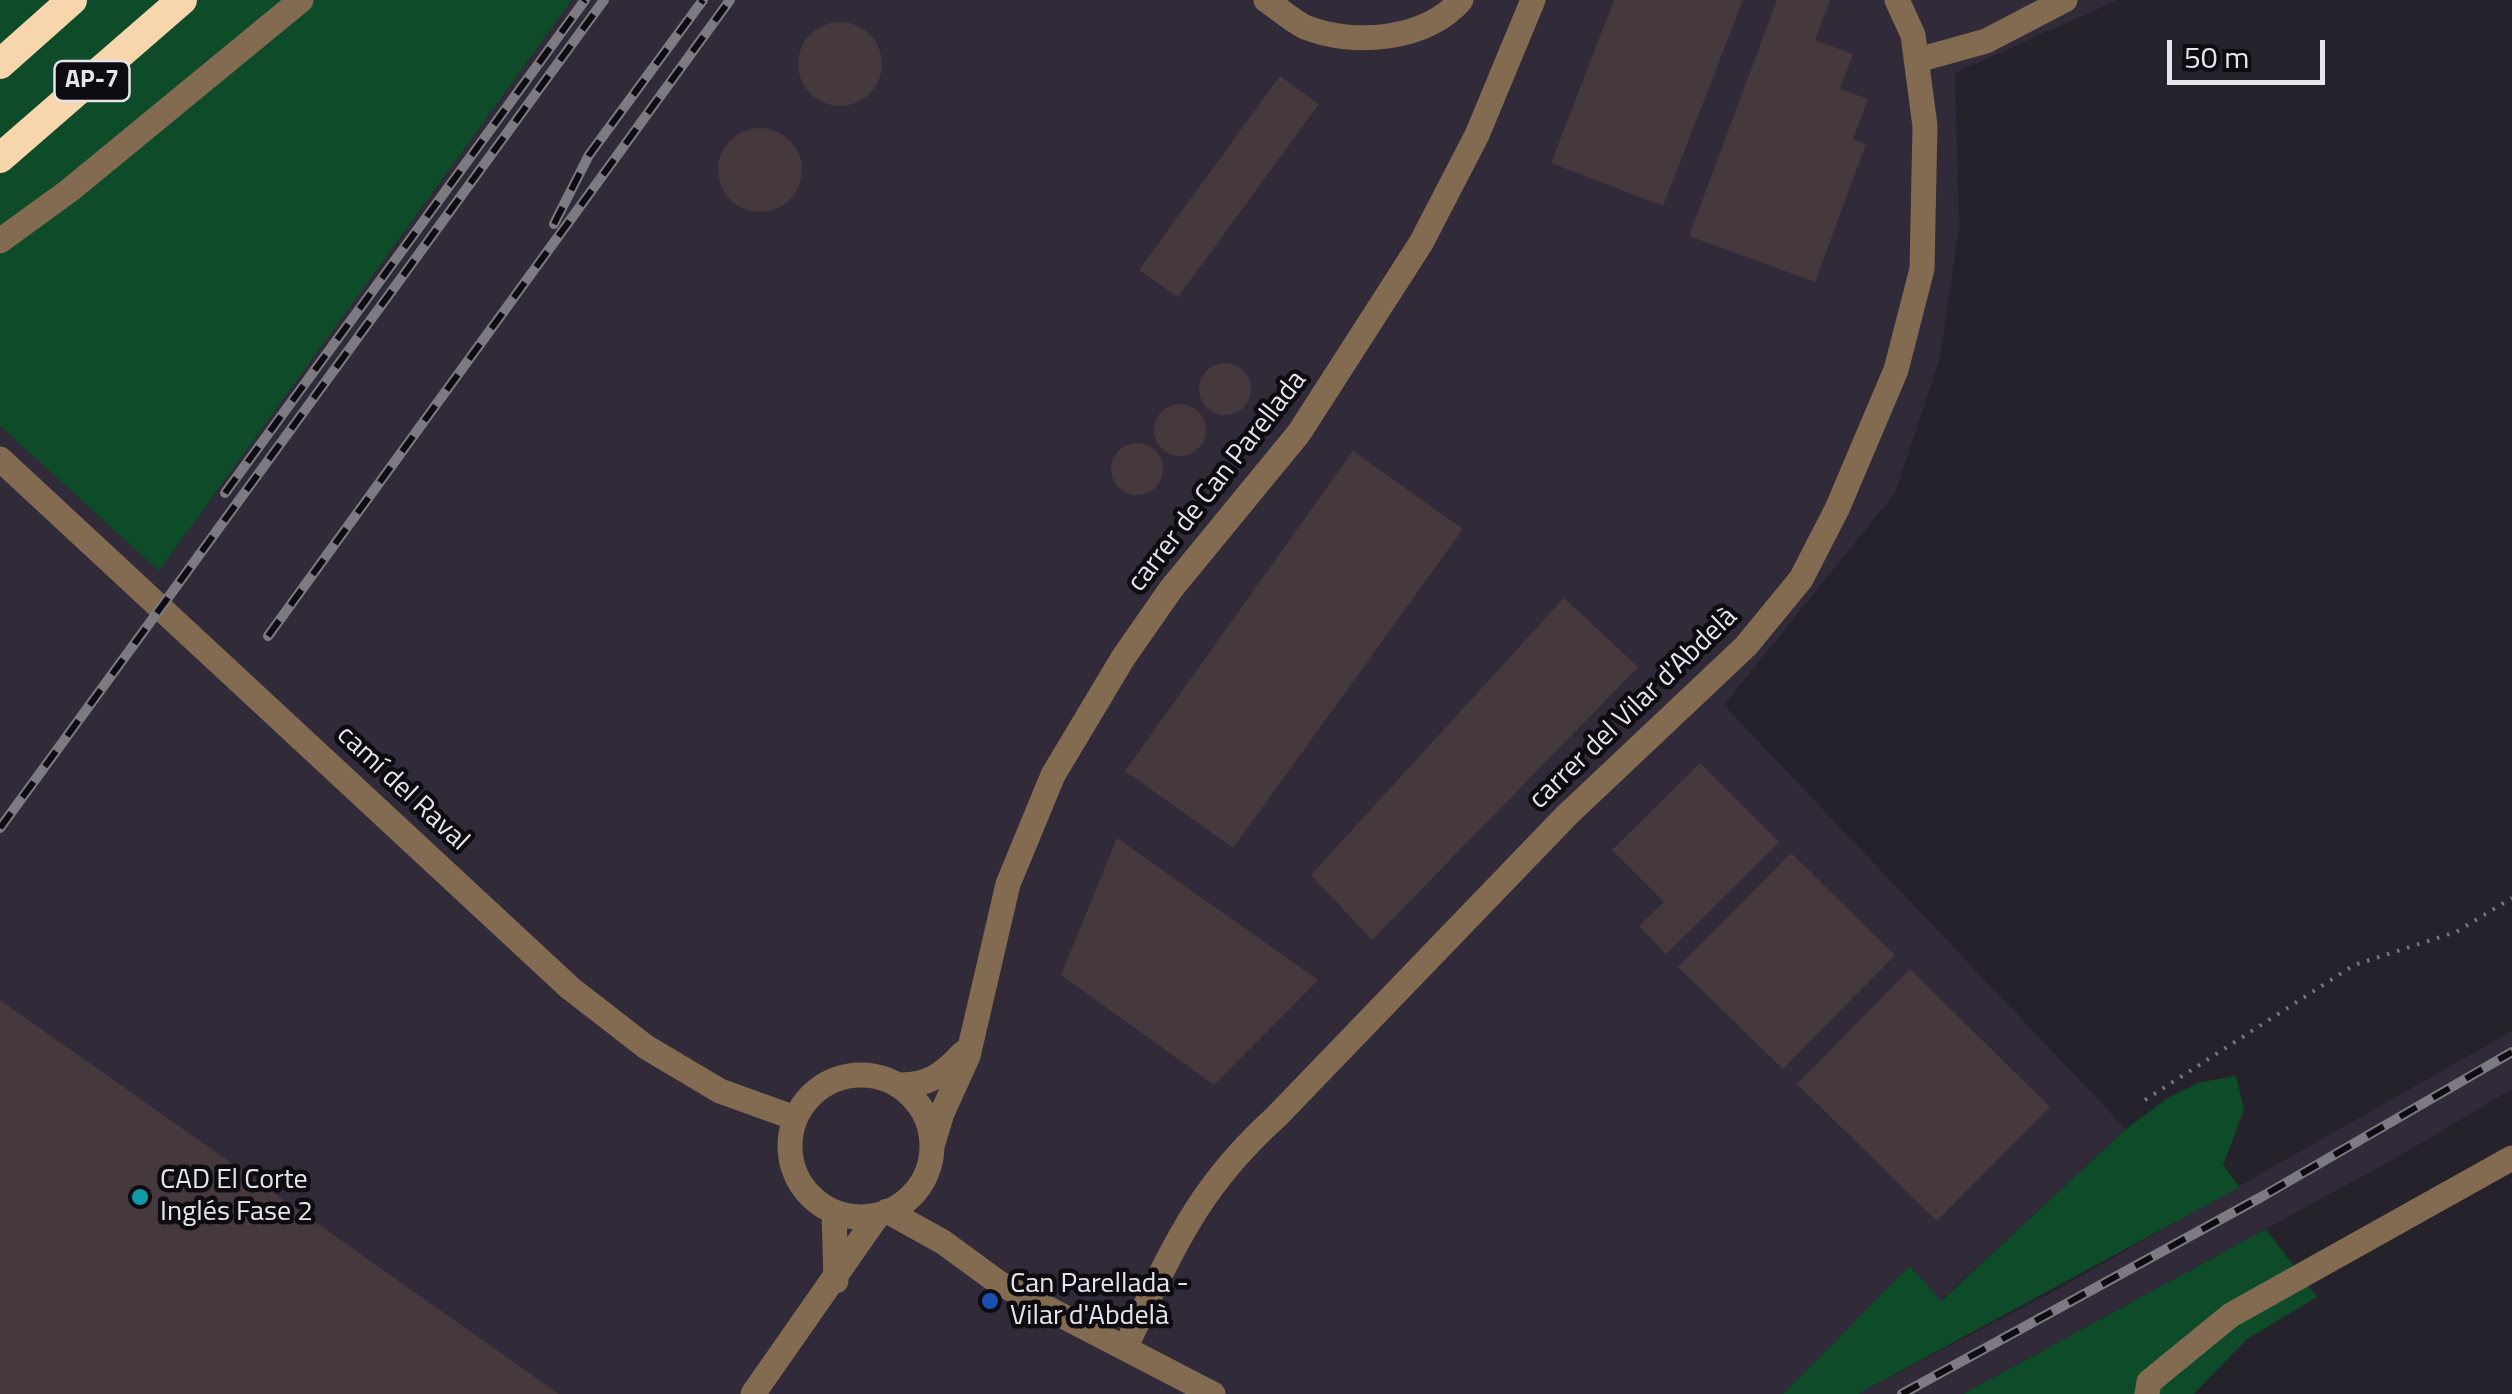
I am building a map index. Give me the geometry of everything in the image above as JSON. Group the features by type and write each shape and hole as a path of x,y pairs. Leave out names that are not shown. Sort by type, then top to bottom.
{"highway":[{"name":"AP-7","path":"0,64 72,0"},
{"name":"AP-7","path":"0,158 182,0"}],"street":[{"path":"0,241 70,190 302,0"},
{"path":"1266,0 1306,27 1387,36 1424,28 1460,0"},
{"name":"carrer de Can Parellada","path":"932,1146 980,1012 1008,884 1053,775 1142,631 1299,433 1421,244 1477,135 1533,0"},
{"name":"carrer del Vilar d'Abdelà","path":"1126,1346 1201,1196 1237,1152 1276,1117 1567,815 1746,646 1801,579 1837,509 1896,370 1922,269 1927,186 1918,60 1897,0"},
{"path":"1918,60 1986,41 2065,0"},
{"name":"camí del Raval","path":"0,458 570,988 646,1047 720,1091 795,1118"},
{"name":"carrer de Can Parellada","path":"898,1085 921,1086 946,1071 964,1052 980,1012"},
{"path":"753,1394 882,1213 916,1191 928,1170 932,1146 922,1112 898,1085 875,1076 850,1075 818,1090 795,1118 790,1140 795,1173 814,1200 834,1212 856,1217 882,1213 961,1256 999,1283 1213,1394"},
{"path":"2146,1394 2148,1382 2232,1314 2512,1158"},
{"path":"916,1191 930,1221 961,1256"},
{"path":"834,1212 836,1281"}],"path":[{"path":"2146,1100 2354,965 2456,932 2512,898"}],"shaded area":[{"path":"572,0 2118,0 1955,73 1959,228 1940,358 1895,493 1724,705 2126,1129 1940,1301 1910,1266 1783,1394 0,1394 0,426 159,571"},
{"path":"2512,1031 2512,1089 2396,1158 1963,1394 1858,1394 2051,1293"}],"green space":[{"path":"0,0 572,0 159,571 0,426"},
{"path":"2236,1076 2244,1110 2223,1165 2240,1187 1858,1394 1783,1394 1910,1266 1941,1301 2126,1129 2169,1097 2201,1082"},
{"path":"2266,1229 2317,1297 2247,1339 2194,1394 1963,1394"}],"building":[{"path":"1614,0 1743,0 1663,206 1551,163"},
{"path":"1777,0 1830,0 1815,40 1853,54 1840,89 1868,99 1853,139 1866,144 1815,282 1689,236"},
{"path":"840,22 856,25 870,34 879,48 879,80 870,94 856,103 840,106 824,103 810,94 801,80 798,64 801,48 810,34 824,25"},
{"path":"1280,76 1319,104 1178,297 1139,270"},
{"path":"760,128 776,131 790,140 799,154 799,186 790,200 776,209 760,212 744,209 730,200 721,186 718,170 721,154 730,140 744,131"},
{"path":"1225,363 1243,371 1251,389 1243,407 1225,415 1207,407 1199,389 1207,371"},
{"path":"1180,404 1198,412 1206,430 1198,448 1180,456 1162,448 1154,430 1162,412"},
{"path":"1137,443 1155,451 1163,469 1155,487 1137,495 1119,487 1111,469 1119,451"},
{"path":"1353,451 1463,529 1233,848 1125,771"},
{"path":"1564,598 1638,667 1372,940 1311,875"},
{"path":"1700,763 1779,842 1666,954 1639,926 1664,902 1612,850"},
{"path":"1117,838 1318,980 1214,1085 1061,975"},
{"path":"1791,853 1895,955 1783,1069 1678,967"},
{"path":"1910,969 2050,1107 1937,1221 1797,1084"},
{"name":"CAD El Corte Inglés Fase 2","path":"0,1000 559,1394 0,1394"}],"railway":[{"path":"225,493 585,0"},
{"path":"0,828 604,0"},
{"path":"554,224 589,155 703,0"},
{"path":"268,636 730,0"},
{"path":"1902,1394 2263,1196 2512,1052"}],"place":[{"name":"CAD El Corte Inglés Fase 2","path":"140,1197"},
{"name":"Can Parellada - Vilar d'Abdelà","path":"990,1301"}]}
